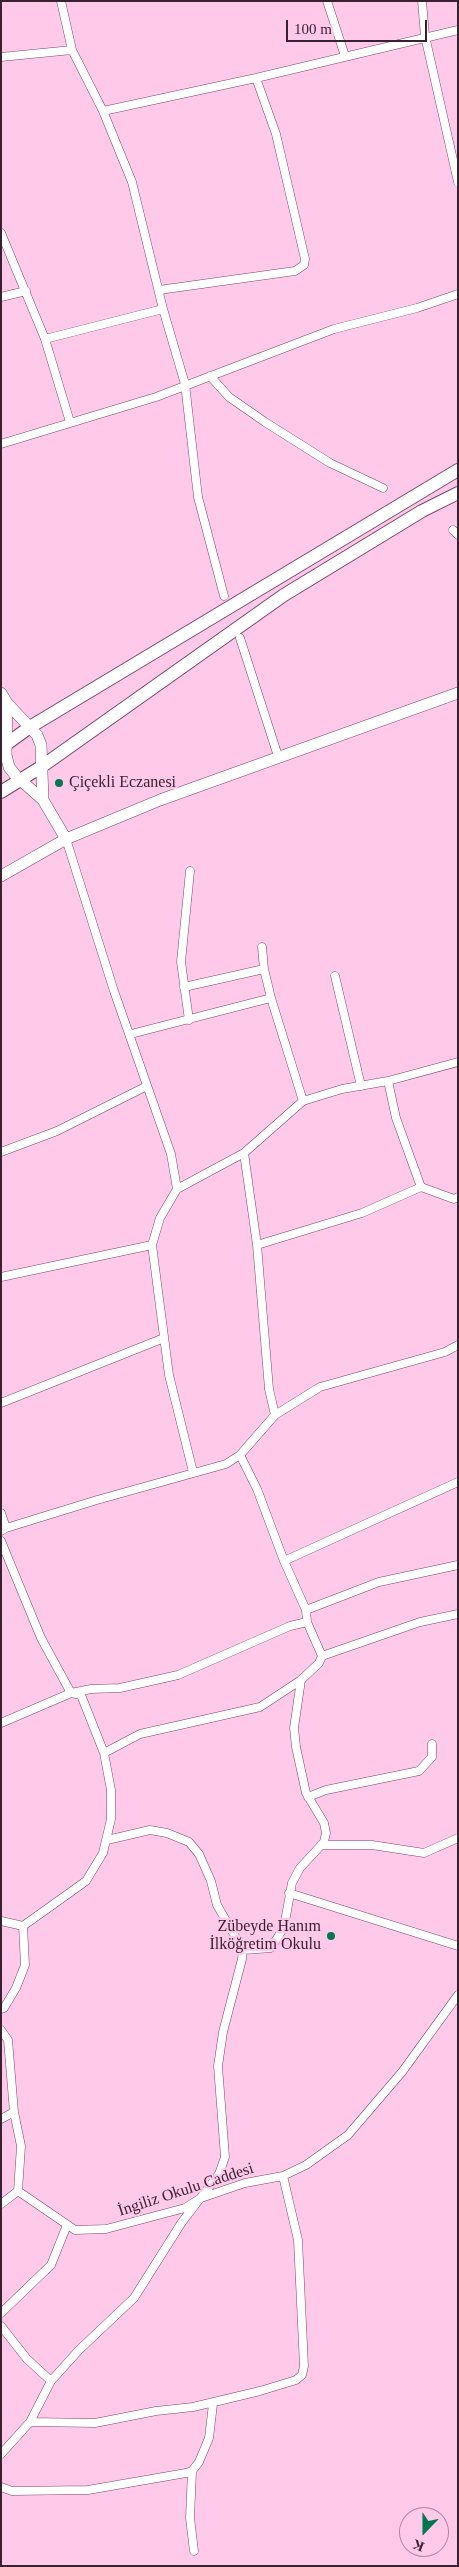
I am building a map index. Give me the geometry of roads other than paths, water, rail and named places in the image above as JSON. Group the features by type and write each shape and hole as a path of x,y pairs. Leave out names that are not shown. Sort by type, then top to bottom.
{"main road":[{"path":"4,746 30,727 458,470"},
{"path":"1,792 41,767 284,595 422,511 458,493"},
{"path":"1,876 66,839 160,800 278,756 458,693"},
{"path":"4,698 30,727 41,745 44,800"},
{"path":"4,698 4,746 9,767 20,780 44,800 66,839"}],"street":[{"path":"61,1 72,50 103,111 132,182 163,309 185,384 198,497 224,596"},
{"path":"327,1 345,56"},
{"path":"422,1 425,36 458,182"},
{"path":"103,111 256,78 425,36 458,30"},
{"path":"1,57 72,50"},
{"path":"159,290 295,271 304,265 305,259 278,143 256,78"},
{"path":"1,233 44,339 70,422"},
{"path":"1,296 26,291"},
{"path":"1,444 156,396 334,329 416,308 458,294"},
{"path":"44,339 163,309"},
{"path":"210,376 230,397 265,422 330,463 383,488"},
{"path":"240,638 278,756"},
{"path":"66,839 114,991 131,1034 171,1154 177,1189"},
{"path":"189,1020 184,987 182,943 190,871"},
{"path":"262,947 264,969 271,998 303,1101"},
{"path":"184,987 264,969"},
{"path":"335,976 361,1086"},
{"path":"131,1034 271,998"},
{"path":"193,1472 169,1375 152,1245 160,1218 177,1189 244,1154 303,1101 342,1089 388,1081 458,1062"},
{"path":"388,1081 396,1118 421,1187"},
{"path":"1,1152 57,1131 147,1086"},
{"path":"244,1154 258,1244 269,1389 274,1414"},
{"path":"258,1244 362,1213 421,1187 456,1198 458,1207"},
{"path":"1,1277 152,1245"},
{"path":"1,1403 164,1338"},
{"path":"3,1530 193,1472 226,1464 240,1455 274,1414 320,1387 445,1352 458,1345"},
{"path":"104,1753 140,1734 260,1707 301,1680 319,1663 322,1656 307,1622 306,1610 284,1561 257,1489 240,1455"},
{"path":"284,1561 458,1482"},
{"path":"1,1513 3,1530 1,1537"},
{"path":"1,1540 41,1638 71,1693"},
{"path":"306,1610 379,1582 458,1565"},
{"path":"322,1656 420,1622 458,1614"},
{"path":"1,1723 71,1693 120,1688 171,1677 202,1666 290,1626 307,1622"},
{"path":"243,1950 271,1948 284,1927 289,1893 300,1868 322,1845 326,1834 324,1823 308,1797 301,1775 294,1728 301,1680"},
{"path":"1,1921 23,1926 86,1881 100,1861 107,1840 111,1819 111,1790 104,1753 81,1695 71,1693"},
{"path":"308,1797 326,1790 419,1771 432,1757 432,1744"},
{"path":"1,2454 30,2422 51,2381 79,2350 134,2298 182,2222 219,2174 225,2157 218,2066 223,2032 243,1950 217,1905 211,1882 199,1854 189,1842 168,1833 150,1830 107,1840"},
{"path":"322,1845 372,1844 424,1853 458,1838"},
{"path":"289,1893 458,1946"},
{"path":"1,2009 4,2008 16,1988 25,1965 23,1926"},
{"name":"İngiliz Okulu Caddesi","path":"18,2191 75,2230 106,2229 185,2208 201,2198 245,2183 283,2176 306,2165 348,2134 402,2072 458,1995"},
{"path":"1,2030 8,2040 14,2112 21,2146 18,2191 1,2204"},
{"path":"1,2119 14,2112"},
{"path":"30,2422 95,2423 156,2411 213,2404 296,2380 302,2375 304,2366 298,2240 283,2176"},
{"path":"1,2313 51,2265 67,2225"},
{"path":"1,2326 27,2359 51,2381"},
{"path":"194,2551 190,2518 192,2471 199,2462 210,2438 213,2404"},
{"path":"1,2487 12,2491 88,2490 192,2471"}],"place":[{"name":"Çiçekli Eczanesi","path":"59,783"},
{"name":"Zübeyde Hanım İlköğretim Okulu","path":"331,1936"}]}
